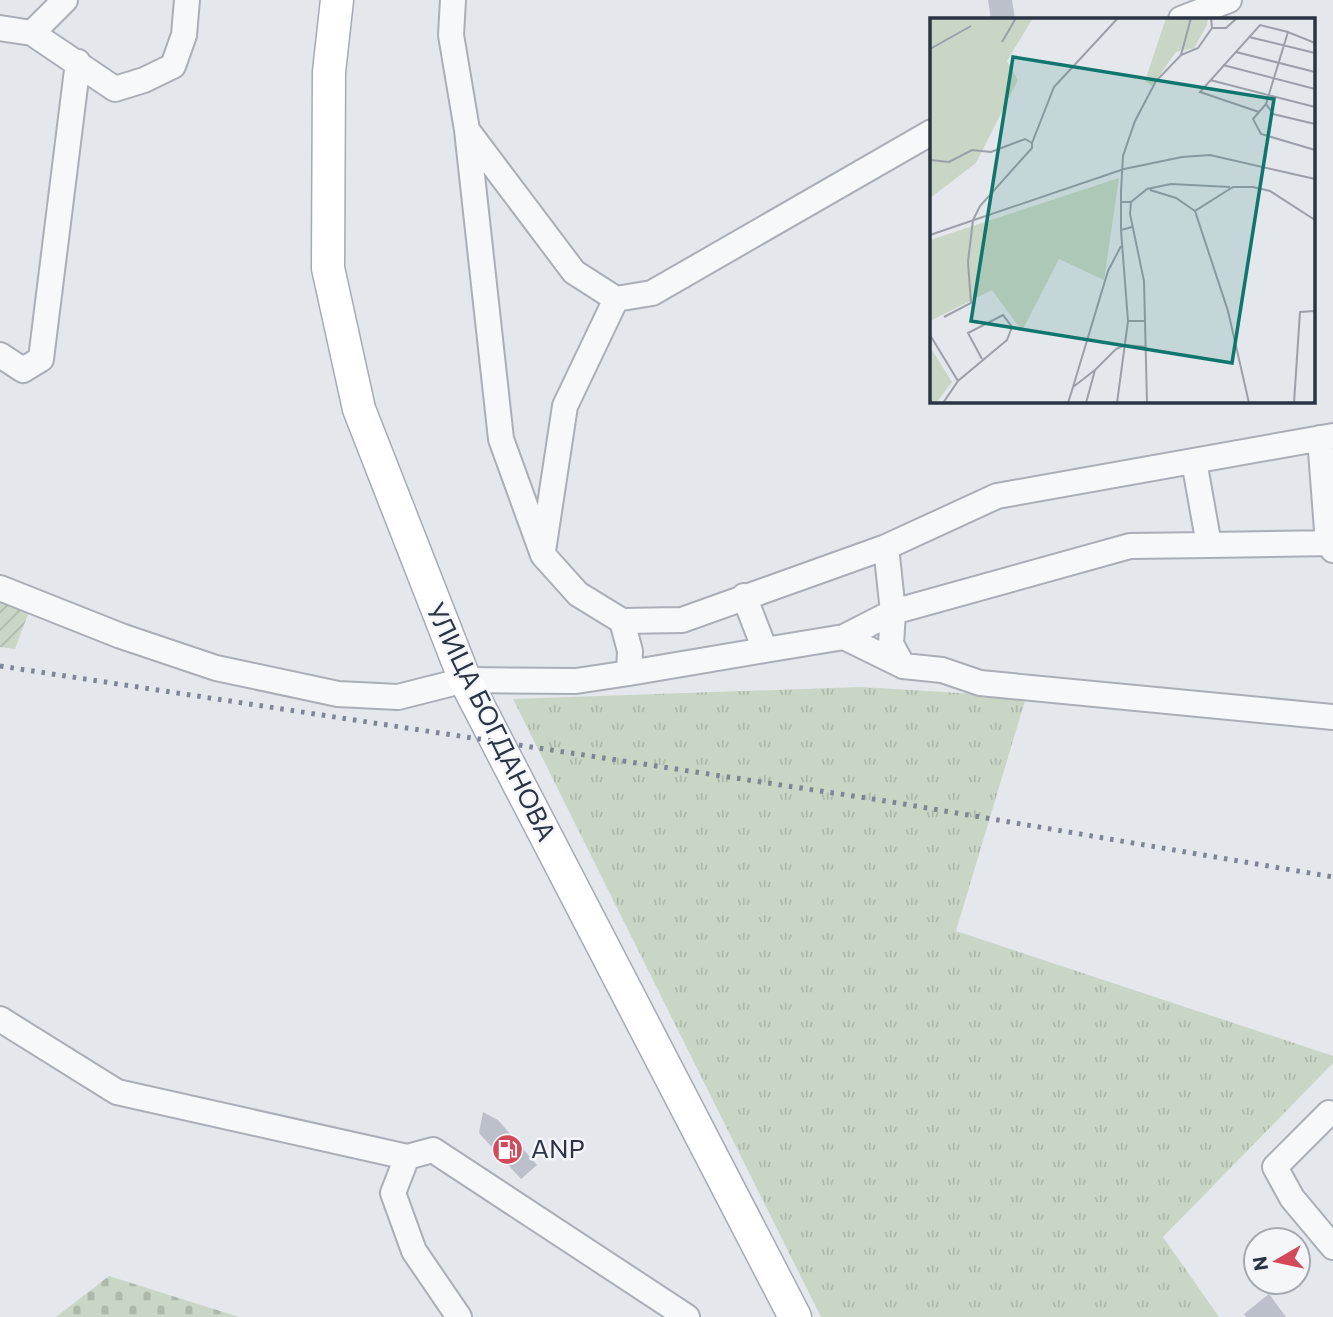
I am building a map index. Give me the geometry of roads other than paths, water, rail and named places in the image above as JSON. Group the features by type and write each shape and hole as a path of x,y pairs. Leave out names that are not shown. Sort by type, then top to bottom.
{"main road":[{"name":"УЛИЦА БОГДАНОВА","path":"337,0 329,72 328,268 359,409 465,680 795,1317"}],"street":[{"path":"32,33 65,0"},
{"path":"0,27 32,33 115,89 144,80 173,66 184,35 187,0"},
{"path":"0,588 121,636 216,668 338,694 398,697 465,680 576,681 844,637 893,612 1130,546 1331,545 1327,437 997,496 886,547 682,620 622,621 578,594 543,555 501,439 467,130 451,35 453,0"},
{"path":"1184,18 1229,0"},
{"path":"0,355 23,370 41,359 78,62"},
{"path":"467,130 574,272 616,299 652,293 930,133"},
{"path":"543,555 565,406 616,299"},
{"path":"1194,461 1209,545"},
{"path":"886,547 893,612 891,644 903,666"},
{"path":"744,596 765,650"},
{"path":"622,621 630,650 629,673"},
{"path":"844,637 903,666 942,670 980,683 1333,717"},
{"path":"0,1019 117,1092 407,1157 433,1150 687,1317"},
{"path":"1333,1114 1329,1113 1275,1167 1292,1198 1333,1247"},
{"path":"407,1157 393,1193 414,1251 459,1317"}],"railway":[{"path":"0,666 886,801 1333,877"}],"place":[{"name":"ANP","path":"508,1149"}]}
